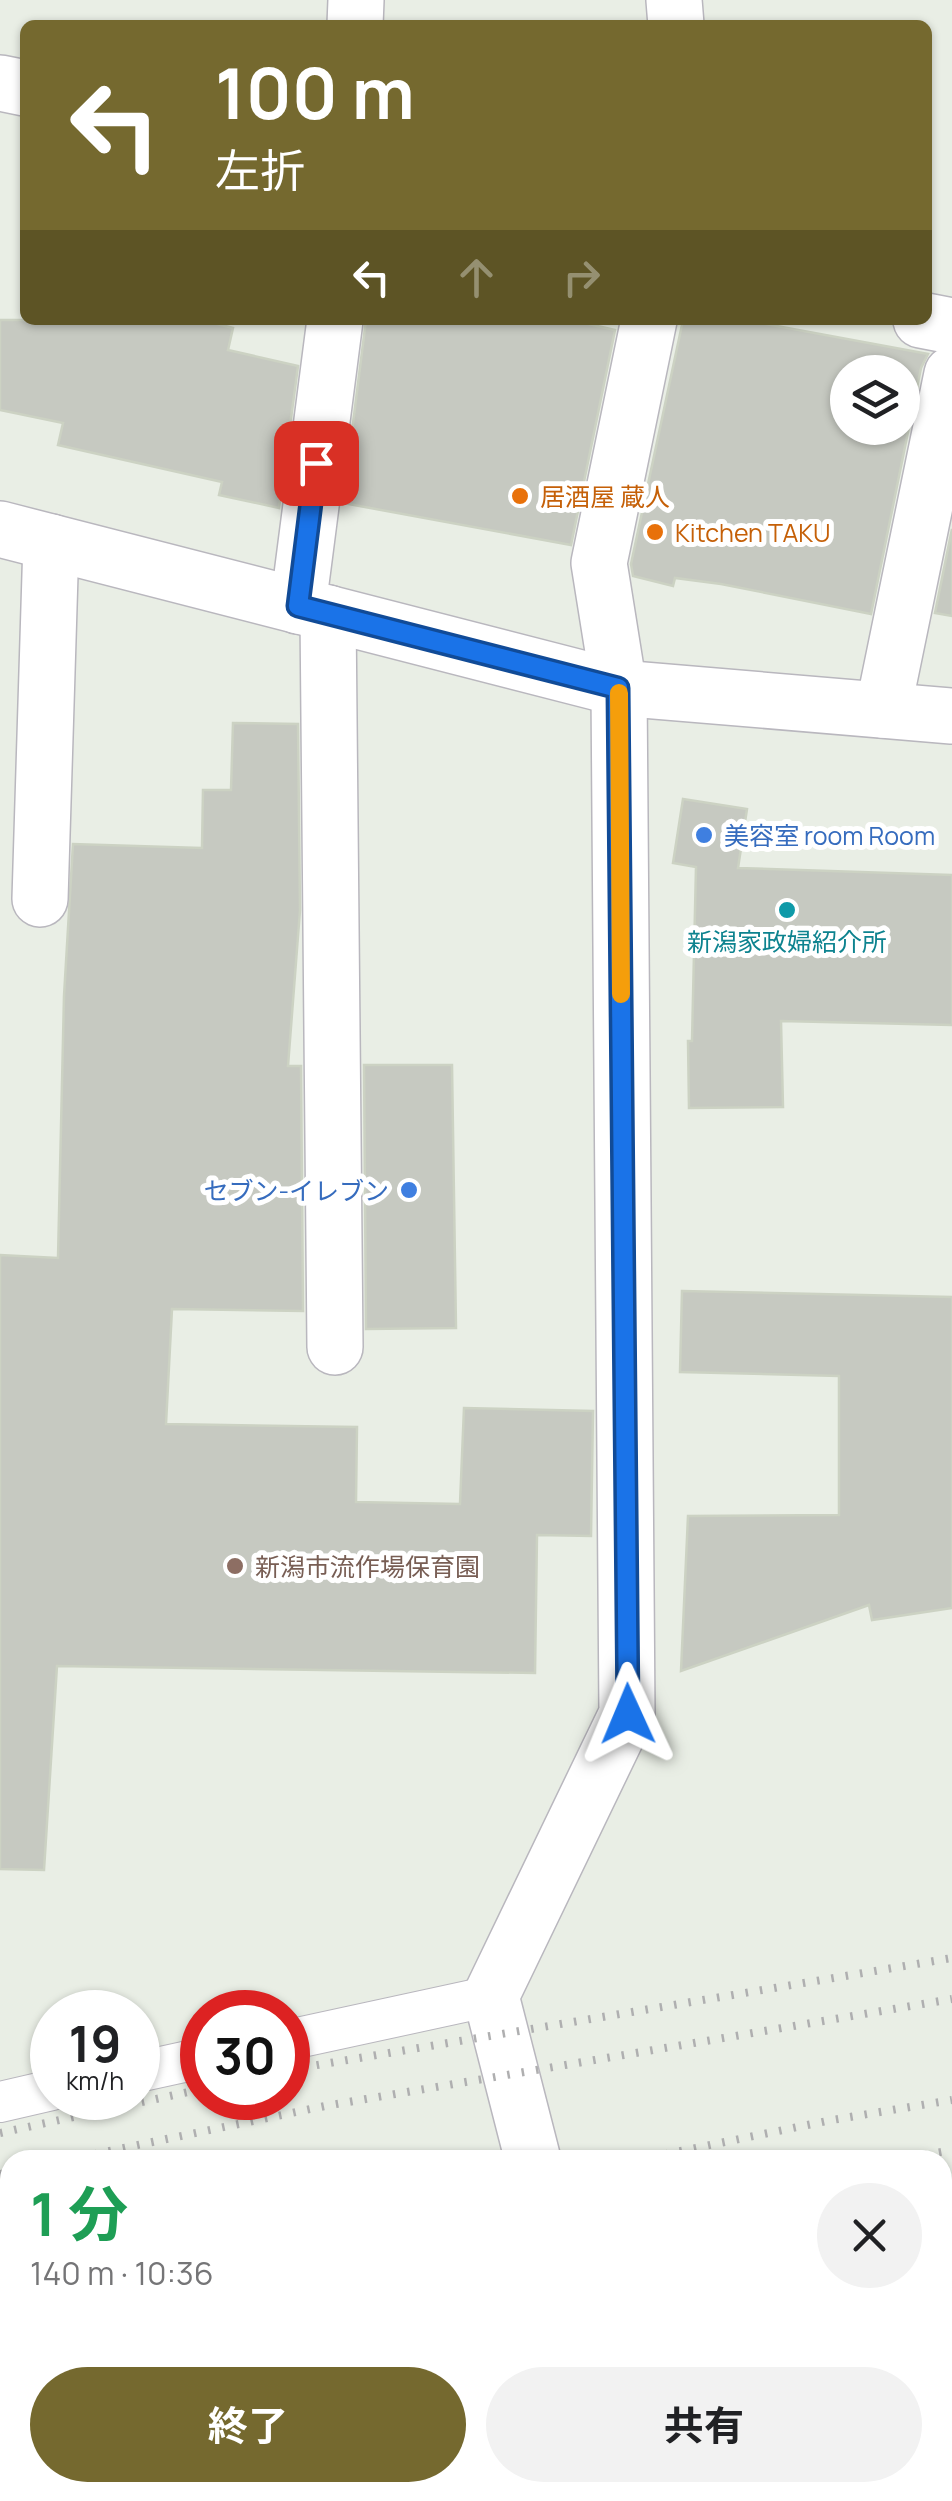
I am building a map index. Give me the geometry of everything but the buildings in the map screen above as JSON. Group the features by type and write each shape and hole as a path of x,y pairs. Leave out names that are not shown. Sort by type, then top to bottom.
{"street":[{"path":"335,325 313,610 335,1347"},
{"path":"530,2150 491,1996 628,1714 618,688 600,564 647,325"},
{"path":"883,710 952,374"},
{"path":"40,899 25,536 618,688 952,716"}],"lane":[{"path":"310,2035 491,1996"},
{"path":"0,2102 30,2095"}],"railway":[{"path":"310,2066 952,1958"},
{"path":"114,2150 325,2106 952,1999"},
{"path":"0,2133 180,2094"},
{"path":"686,2150 952,2100"}],"slow traffic":[{"path":"619,693 621,994"}],"place":[{"name":"居酒屋 蔵人","path":"520,496"},
{"name":"Kitchen TAKU","path":"655,532"},
{"name":"美容室 room Room","path":"704,835"},
{"name":"新潟家政婦紹介所","path":"787,910"},
{"name":"セブン-イレブン","path":"409,1190"},
{"name":"新潟市流作場保育園","path":"235,1566"}],"route":[{"path":"316,463 298,606 618,688 628,1714"}]}
